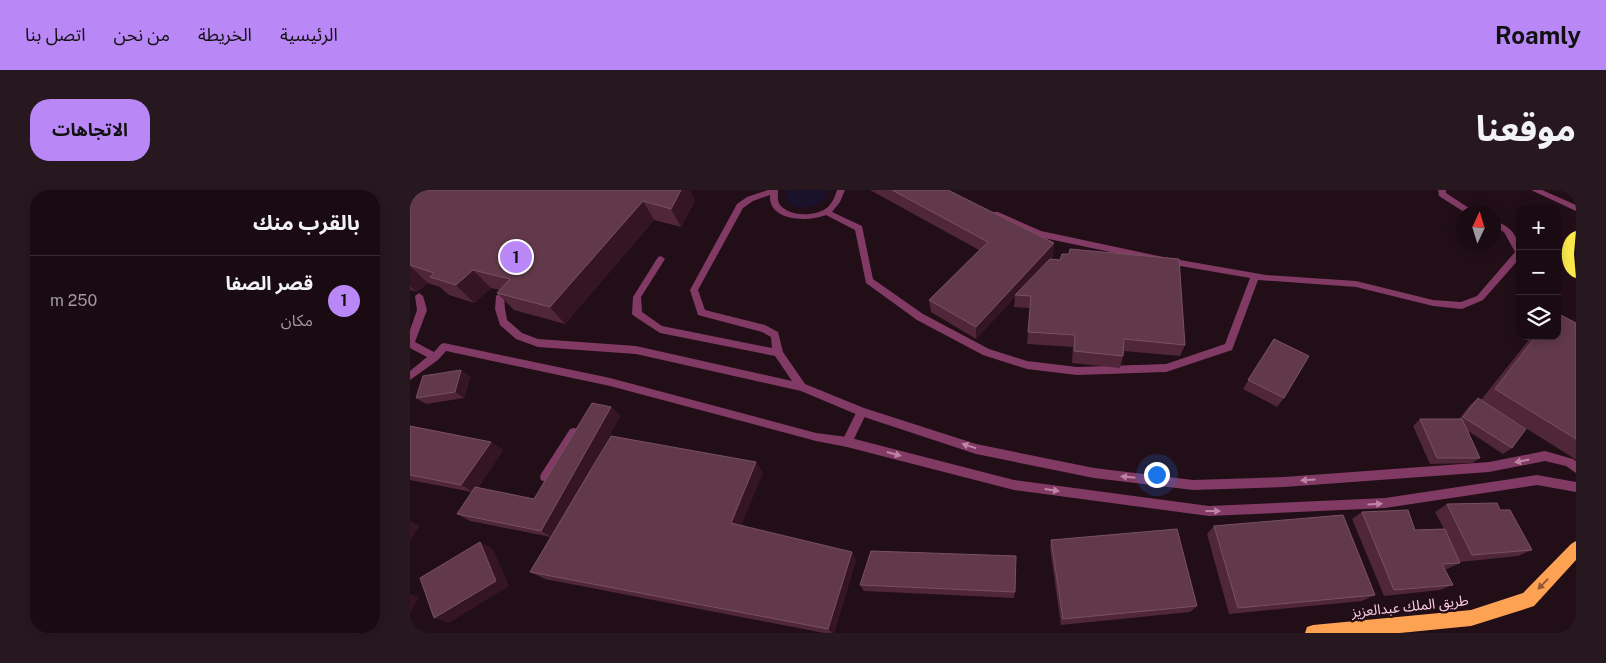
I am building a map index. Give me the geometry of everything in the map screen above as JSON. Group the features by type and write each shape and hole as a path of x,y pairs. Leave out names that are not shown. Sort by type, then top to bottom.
{"highway":[{"path":"1576,235 1570,241 1567,254 1576,273"},
{"name":"طريق الملك عبدالعزيز","path":"1313,633 1471,618 1528,600 1576,549"}],"street":[{"path":"826,212 839,198 841,190"},
{"path":"1442,190 1442,194 1458,205"},
{"path":"1535,190 1576,208"},
{"path":"774,191 772,199 775,206 790,215 801,216 826,212 859,228 869,281 920,317 986,352 1027,365 1077,371 1166,368 1229,347 1254,276"},
{"path":"774,191 750,199 740,206 694,290 701,313 765,328 775,335 778,353 802,387"},
{"path":"988,210 1039,234 1254,276 1356,284 1433,303 1462,306 1480,298 1516,257"},
{"path":"1501,227 1507,230 1519,250"},
{"path":"661,259 637,297 637,314 660,328 778,353"},
{"path":"419,296 422,310 410,344 435,357"},
{"path":"500,296 503,322 519,336 538,343 636,350 802,387 862,412 976,449 1094,473 1193,484 1284,482 1489,467 1545,456 1569,462 1576,468"},
{"path":"410,376 435,357 444,347 610,382 816,437 847,442 1014,485 1209,511 1385,503 1537,480 1576,487"},
{"path":"847,442 862,412"},
{"path":"546,477 574,432"}],"shaded area":[{"path":"787,190 828,191 824,199 818,204 802,208 789,203 786,198"}],"building":[{"path":"420,190 681,190 671,209 643,201 550,307 497,293 510,279 473,270 456,285 430,277 434,273 410,265 410,197"},
{"path":"892,190 948,190 1054,243 976,327 929,300 988,242"},
{"path":"1070,249 1179,259 1185,345 1124,339 1123,356 1074,351 1075,335 1028,332 1031,296 1015,295 1050,259 1060,260 1062,254 1069,254"},
{"path":"1561,315 1576,323 1576,439 1495,389 1533,340 1561,340"},
{"path":"1274,339 1309,356 1284,398 1248,380"},
{"path":"461,370 455,392 416,398 423,376"},
{"path":"1478,398 1526,429 1512,448 1463,417"},
{"path":"592,403 611,407 541,531 457,514 475,487 534,499"},
{"path":"1420,419 1462,419 1480,458 1437,458"},
{"path":"410,426 491,442 461,485 410,475"},
{"path":"611,436 756,462 731,523 852,552 828,629 530,572"},
{"path":"1497,503 1500,510 1510,510 1532,550 1472,555 1447,504"},
{"path":"1408,510 1415,530 1445,529 1460,563 1442,564 1453,585 1394,590 1362,512"},
{"path":"1343,515 1375,595 1238,608 1214,526"},
{"path":"1177,529 1197,606 1063,619 1051,540"},
{"path":"480,542 496,581 434,618 420,578"},
{"path":"871,551 1016,556 1015,592 860,585"}],"place":[{"name":"قصر الصفا","path":"516,257"}]}
